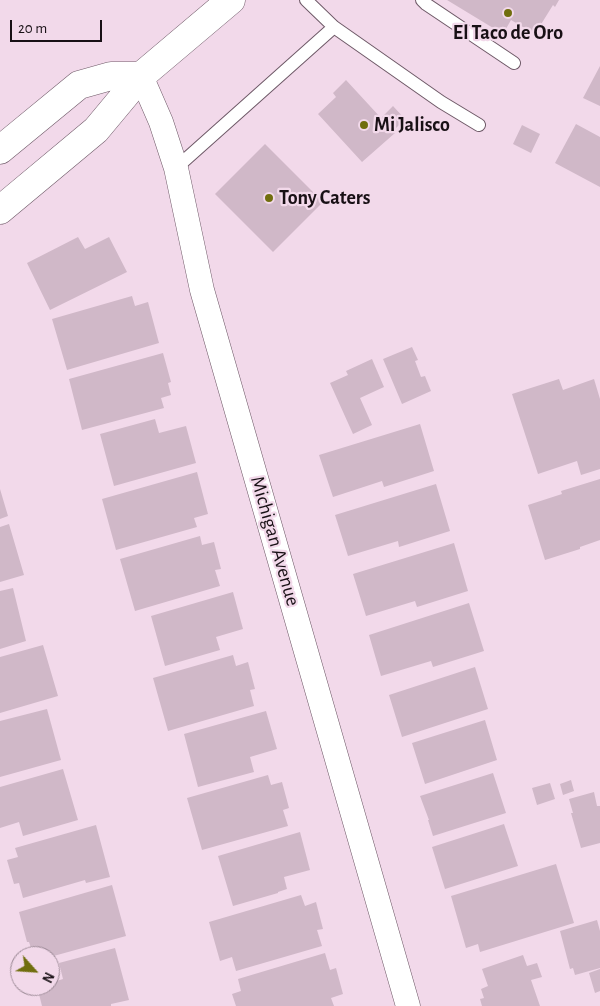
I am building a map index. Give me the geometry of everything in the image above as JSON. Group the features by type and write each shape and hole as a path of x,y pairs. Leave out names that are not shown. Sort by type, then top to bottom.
{"main road":[{"path":"0,210 96,130 141,76 231,0"},
{"path":"0,150 79,85 111,76 141,76"}],"street":[{"name":"Michigan Avenue","path":"141,76 162,122 176,168 202,290 408,1006"}],"lane":[{"path":"306,0 334,27 441,102 479,125"},
{"path":"422,0 514,63"},
{"path":"176,168 334,27"}],"building":[{"name":"El Taco de Oro","path":"447,0 559,0 555,7 553,5 535,34 511,20 503,34"},
{"path":"600,66 600,106 583,98"},
{"name":"Mi Jalisco","path":"346,80 381,118 393,106 405,119 393,131 395,133 362,162 318,114 336,97 333,93"},
{"path":"576,124 600,137 600,187 555,163"},
{"path":"522,125 540,134 531,153 513,144"},
{"name":"Tony Caters","path":"265,144 323,202 273,252 215,194"},
{"path":"78,237 85,249 109,237 127,272 50,310 27,263"},
{"path":"132,296 135,306 148,302 159,343 67,370 52,319"},
{"path":"412,347 418,360 415,361 421,377 425,376 431,391 402,404 383,359"},
{"path":"163,353 171,382 168,383 171,395 161,398 164,408 82,430 69,379"},
{"path":"372,359 384,387 360,398 372,425 353,434 330,383 348,375 346,371"},
{"path":"559,379 563,390 594,379 600,399 600,469 581,475 577,461 538,474 512,394"},
{"path":"155,419 159,433 186,426 196,463 114,486 100,434"},
{"path":"420,424 434,471 384,487 382,481 333,497 319,455"},
{"path":"197,472 208,514 194,518 197,527 116,550 102,499"},
{"path":"600,479 600,540 580,547 580,549 545,560 528,505 562,494 561,491"},
{"path":"436,484 450,531 399,547 398,541 348,556 335,515"},
{"path":"0,489 8,516 0,519"},
{"path":"9,524 24,575 0,582 0,527"},
{"path":"200,536 202,545 214,542 221,569 215,570 220,586 135,611 120,559"},
{"path":"454,543 468,591 417,607 415,601 366,616 353,574"},
{"path":"13,588 26,641 0,649 0,591"},
{"path":"233,592 243,629 216,637 220,650 165,666 151,616"},
{"path":"469,603 484,651 433,667 431,661 381,676 369,635"},
{"path":"43,645 58,696 0,713 0,657"},
{"path":"233,655 236,666 248,662 255,689 250,690 254,706 168,731 153,678"},
{"path":"475,667 488,709 402,737 389,695"},
{"path":"47,709 61,760 0,777 0,721"},
{"path":"266,711 277,749 250,757 254,772 198,787 184,734"},
{"path":"485,720 497,760 425,784 412,743"},
{"path":"63,769 78,820 23,836 19,822 0,828 0,787"},
{"path":"493,773 506,813 433,836 420,796"},
{"path":"268,775 271,785 282,782 289,808 283,810 288,826 202,850 187,798"},
{"path":"571,780 574,791 563,795 560,784"},
{"path":"550,783 555,799 537,805 532,788"},
{"path":"594,792 597,806 600,806 600,843 581,848 569,799"},
{"path":"504,824 518,866 445,889 432,847"},
{"path":"96,825 110,877 86,883 85,880 23,898 19,883 14,884 7,860 18,857 15,848"},
{"path":"300,832 310,870 284,877 287,889 233,906 218,856"},
{"path":"556,864 574,923 480,952 478,944 466,948 451,896"},
{"path":"112,885 126,936 60,954 60,946 30,946 29,942 27,942 19,912"},
{"path":"301,895 305,906 316,902 323,929 317,930 322,946 236,971 232,957 220,961 209,922"},
{"path":"597,920 600,931 600,968 575,975 573,968 570,969 560,931"},
{"path":"115,948 129,1000 111,1004 111,1006 42,1006 40,996 60,996 60,980 63,979 60,963"},
{"path":"325,953 330,970 336,968 343,994 331,998 334,1006 236,1006 232,994 241,991 238,979"},
{"path":"523,955 527,966 537,963 542,977 531,980 540,1006 482,1006 480,999 484,998 481,989 488,986 482,969"},
{"path":"600,969 600,991 595,993 589,973"}],"place":[{"name":"El Taco de Oro","path":"508,13"},
{"name":"Mi Jalisco","path":"364,125"},
{"name":"Tony Caters","path":"269,198"}]}
